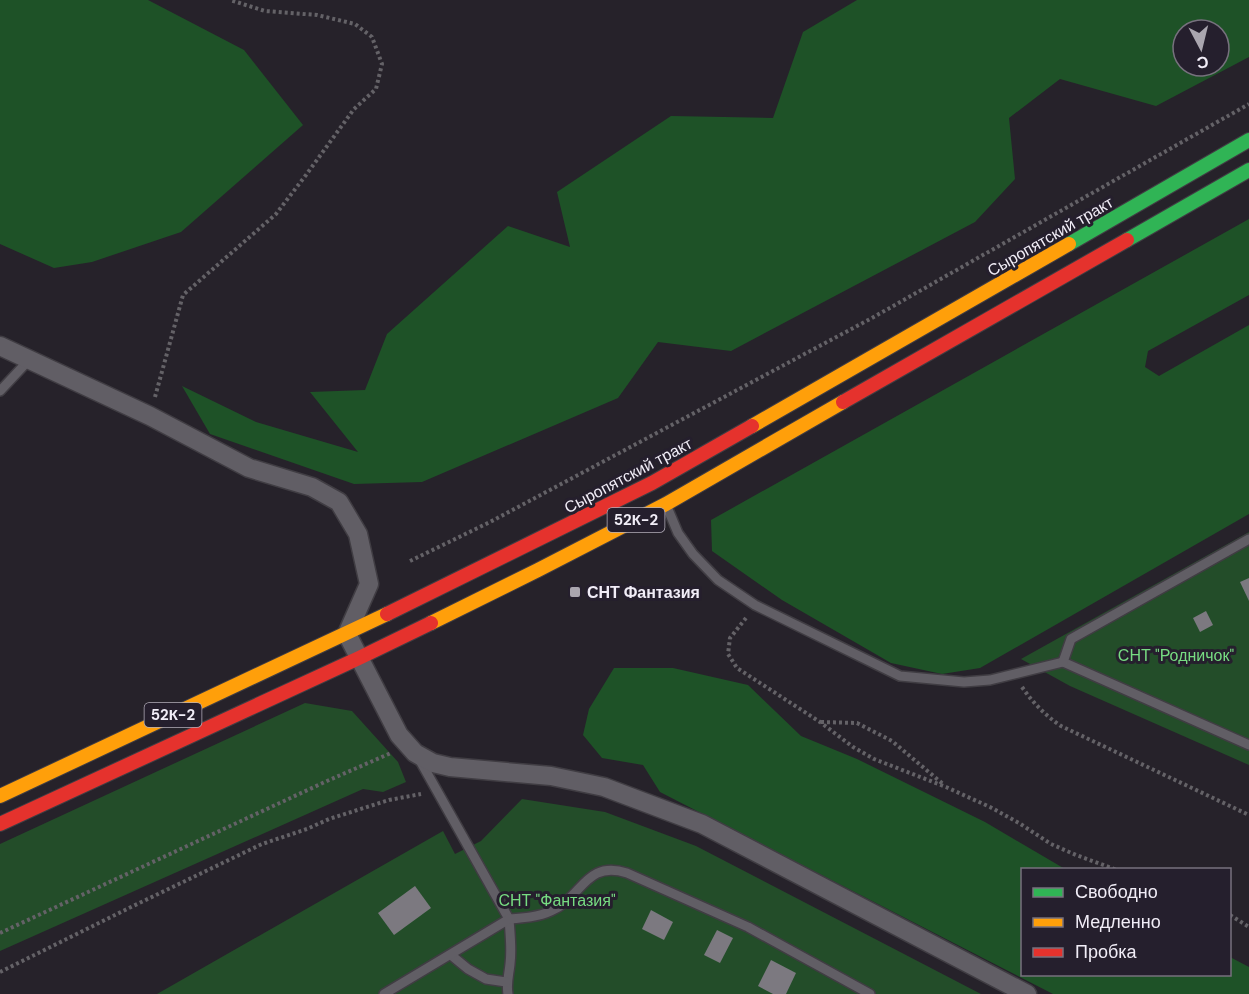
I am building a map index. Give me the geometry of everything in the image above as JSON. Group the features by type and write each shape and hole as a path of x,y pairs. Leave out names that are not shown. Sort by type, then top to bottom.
{"main road":[{"name":"Сыропятский тракт","path":"0,795 347,634 652,483 1249,140"},
{"name":"52К-2","path":"0,825 358,658 666,504 1249,170"}],"street":[{"path":"0,346 150,416 249,468 312,487 339,502 358,534 369,584 347,634 399,735 412,749 433,763 450,767 550,776 604,787 702,824 1027,994"}],"lane":[{"path":"0,391 28,361"},
{"path":"666,504 678,533 693,554 718,580 755,605 900,676 964,682 990,680 1063,662 1249,745"},
{"path":"1063,662 1071,639 1249,539"},
{"path":"412,749 509,919 511,942 510,966 506,982 508,994"},
{"path":"384,994 509,919 526,918 552,911 571,898 589,878 603,871 615,870 627,873 748,927 870,994"},
{"path":"451,955 468,969 486,979 506,982"}],"path":[{"path":"150,416 183,295 276,214 354,109 376,89 382,64 372,38 355,24 317,15 265,11 230,0"},
{"path":"410,561 490,522 872,318 1249,104"},
{"path":"755,605 730,638 728,654 737,668 874,759 990,807 1051,844 1112,868"},
{"path":"1013,674 1031,699 1047,716 1061,726 1249,815"},
{"path":"820,722 857,723 892,741 946,787"},
{"path":"0,933 316,786 412,749"},
{"path":"0,972 262,844 329,819 389,801 437,791"},
{"path":"1231,916 1249,927"}],"green space":[{"path":"0,0 148,0 244,50 303,125 181,232 92,262 54,268 0,244"},
{"path":"857,0 1249,0 1249,57 1231,66 1231,18 1171,18 1171,78 1209,78 1156,106 1060,79 1009,118 1015,179 975,222 731,351 658,342 618,398 422,482 354,484 210,434 182,386 256,422 358,452 310,392 365,390 387,334 508,226 570,247 557,192 671,116 773,118 803,32"},
{"path":"1249,219 1249,295 1148,351 1145,367 1159,376 1249,325 1249,514 980,668 942,674 891,663 782,600 712,551 711,520"},
{"name":"СНТ \"Родничок\"","path":"1249,532 1249,765 1070,686 1021,659"},
{"path":"614,668 673,668 748,685 801,736 857,759 985,822 1063,868 1021,868 1021,976 1231,976 1231,958 1249,967 1249,994 1053,994 660,792 643,765 602,758 583,735 589,709"},
{"path":"305,703 352,711 398,762 406,782 383,792 363,789 0,951 0,844"},
{"name":"СНТ \"Фантазия\"","path":"522,799 605,812 696,846 981,994 157,994 443,831 455,854 481,841"}],"building":[{"path":"1249,578 1249,601 1240,582"},
{"path":"1206,611 1213,625 1200,632 1193,618"},
{"path":"415,886 431,908 394,935 378,913"},
{"path":"651,910 673,922 664,940 642,929"},
{"path":"717,930 733,938 720,963 704,955"},
{"path":"771,960 796,973 786,994 773,994 758,986"}],"traffic: fast":[{"path":"1069,244 1249,140"},
{"path":"1127,240 1249,170"}],"traffic: slow":[{"path":"752,426 1069,244"},
{"path":"431,623 666,504 843,402"},
{"path":"0,796 387,614"}],"traffic: jam":[{"path":"843,402 1127,240"},
{"path":"387,614 652,483 752,426"},
{"path":"0,824 431,623"}],"place":[{"name":"СНТ Фантазия","path":"575,592"}]}
